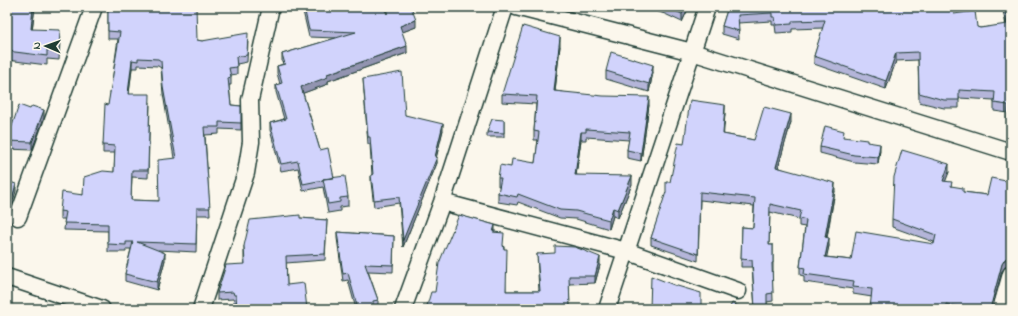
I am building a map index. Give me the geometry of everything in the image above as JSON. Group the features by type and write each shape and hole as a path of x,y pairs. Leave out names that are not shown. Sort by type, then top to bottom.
{"street":[{"path":"18,217 94,7"},
{"path":"201,309 246,173 251,142 250,100 271,7"},
{"path":"403,309 442,202 505,7"},
{"path":"516,7 692,52 1011,152"},
{"path":"607,309 707,7"},
{"path":"442,202 626,251 738,291"},
{"path":"1001,309 1011,274"},
{"path":"7,277 102,309"}],"building":[{"path":"7,7 33,7 31,29 60,30 59,51 47,50 47,56 7,51"},
{"path":"108,7 196,7 197,40 202,41 248,33 247,55 236,57 237,67 229,68 231,77 228,78 231,105 241,106 241,123 219,122 219,127 204,127 210,208 197,208 196,244 137,242 165,253 157,282 125,274 133,242 126,242 126,245 108,244 108,224 64,223 66,212 60,211 62,192 83,195 84,177 103,171 114,172 115,146 103,145 105,104 108,105 120,32 108,31","holes":["138,58 158,59 161,61 163,87 176,158 158,160 159,201 131,200 132,170 148,170 150,94 128,94 132,60 138,61"]},
{"path":"304,7 384,7 387,14 389,7 411,7 416,20 400,26 407,46 327,74 328,77 301,87 320,150 328,148 334,178 303,184 298,161 281,164 270,123 286,119 276,85 282,83 277,66 285,64 282,54 356,32 309,30"},
{"path":"666,7 686,7 682,14"},
{"path":"728,7 952,7 954,14 975,11 977,27 980,28 1007,24 1004,7 1011,7 1011,122 1007,120 1008,105 994,103 995,92 959,90 959,100 944,100 919,93 918,52 896,53 886,81 814,56 825,20 792,21 792,24 776,25 775,17 772,17 772,13 738,15 739,31 722,26"},
{"path":"523,26 560,37 554,91 603,96 649,97 641,153 627,150 630,132 586,129 586,132 581,132 575,175 632,176 618,210 613,208 609,220 576,211 560,210 518,194 517,197 498,193 501,178 498,178 500,165 511,167 512,159 535,163 539,132 534,131 537,96 502,94"},
{"path":"611,52 653,65 649,84 606,71"},
{"path":"402,72 405,115 443,124 435,157 437,157 403,240 399,197 374,200 371,175 373,175 370,137 368,137 363,79"},
{"path":"690,100 725,105 723,134 754,140 764,107 791,114 776,167 835,183 825,237 829,238 825,257 851,260 856,231 934,244 936,235 892,219 894,177 902,150 949,164 943,181 952,182 951,186 963,188 963,192 987,195 991,178 1011,182 1011,241 1009,253 1011,254 1011,257 1005,259 1002,264 990,309 969,309 946,304 945,309 870,309 872,289 853,287 854,281 804,274 805,268 800,267 806,220 799,218 801,211 770,204 769,245 773,245 773,293 767,294 767,309 755,309 752,260 741,259 742,227 753,228 755,198 700,192 698,254 651,238 666,192 666,182 670,182 678,143 684,144"},
{"path":"19,105 30,109 32,106 44,110 32,142 7,141"},
{"path":"492,119 504,120 504,133 487,132"},
{"path":"825,126 844,131 843,137 867,140 867,142 880,144 878,157 854,155 820,147"},
{"path":"345,176 348,197 340,198 340,202 328,204 323,179"},
{"path":"7,181 16,184 7,216"},
{"path":"300,215 300,218 327,220 325,254 286,256 287,285 304,283 307,309 237,309 236,295 234,295 233,292 217,293 226,265 245,264 244,246 250,220"},
{"path":"459,215 495,225 493,232 504,233 503,245 504,249 507,249 506,291 540,291 537,254 555,253 555,246 575,247 600,257 595,276 569,276 570,309 426,309 431,292 435,292 439,263"},
{"path":"337,232 394,236 393,265 365,264 378,300 373,301 373,309 358,309 348,273 343,274"},
{"path":"651,276 701,293 701,309 650,309"},
{"path":"732,303 745,309 729,309"}]}
